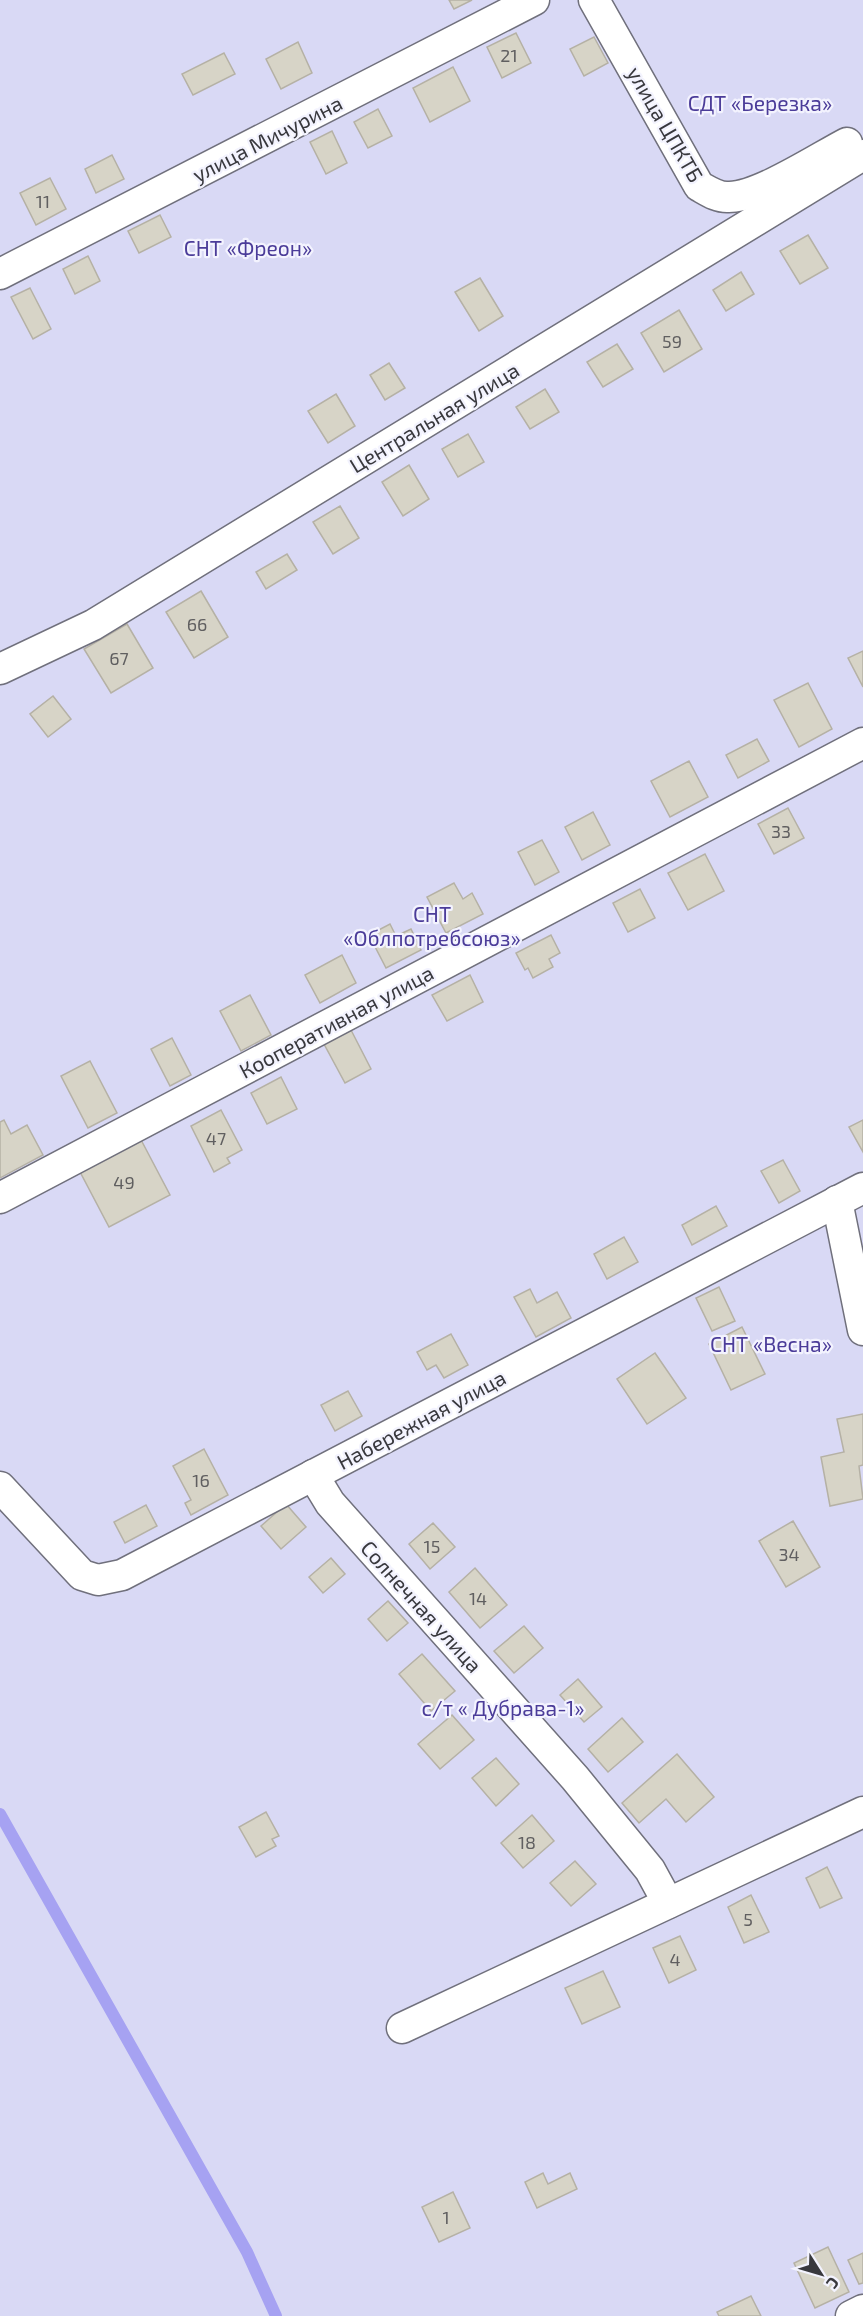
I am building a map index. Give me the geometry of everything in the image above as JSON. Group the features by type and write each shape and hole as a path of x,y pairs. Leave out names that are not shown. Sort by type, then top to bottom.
{"street":[{"name":"улица Мичурина","path":"0,274 534,0"},
{"name":"улица ЦПКТБ","path":"594,0 699,186 713,194 728,198 750,194 863,135"},
{"name":"Центральная улица","path":"0,669 93,625 863,155"},
{"name":"Кооперативная улица","path":"0,1198 863,743"},
{"name":"Набережная улица","path":"0,1487 82,1575 98,1580 122,1575 863,1188"},
{"path":"837,1201 863,1330"},
{"name":"Солнечная улица","path":"313,1475 330,1503 575,1778 650,1870 668,1903"},
{"path":"402,2028 863,1812"},
{"path":"850,2316 863,2310"}],"green space":[{"path":"0,0 863,0 863,2316 0,2316"}],"building":[{"path":"449,0 472,0 454,9"},
{"path":"516,33 531,63 502,78 487,47"},
{"path":"594,37 608,63 584,76 570,49"},
{"path":"298,42 312,73 281,89 266,59"},
{"path":"224,53 235,74 193,95 182,74"},
{"path":"453,67 470,101 430,122 413,88"},
{"path":"378,109 392,136 368,148 354,122"},
{"path":"332,131 347,163 326,174 310,142"},
{"path":"112,155 124,179 96,193 85,169"},
{"path":"50,178 66,209 36,225 20,193"},
{"path":"160,215 171,237 139,253 128,231"},
{"path":"808,235 828,268 800,284 780,251"},
{"path":"88,256 100,281 75,294 63,269"},
{"path":"741,272 754,294 726,311 713,290"},
{"path":"480,278 503,316 479,331 455,292"},
{"path":"30,288 51,329 33,339 11,297"},
{"path":"679,310 702,349 664,372 641,333"},
{"path":"617,344 633,369 603,387 587,362"},
{"path":"389,363 405,388 385,400 370,375"},
{"path":"545,389 559,412 530,429 516,407"},
{"path":"336,394 355,426 328,443 308,411"},
{"path":"468,434 484,462 458,477 442,449"},
{"path":"409,465 429,499 403,516 382,482"},
{"path":"340,506 359,538 333,554 313,522"},
{"path":"287,554 297,570 266,589 256,572"},
{"path":"201,591 228,637 194,658 166,612"},
{"path":"127,624 153,668 111,693 84,649"},
{"path":"863,651 863,687 848,658"},
{"path":"808,683 832,729 799,747 774,700"},
{"path":"53,696 71,719 48,737 30,714"},
{"path":"757,739 769,761 738,778 726,755"},
{"path":"689,761 708,797 670,817 651,781"},
{"path":"788,808 804,838 774,854 758,824"},
{"path":"593,812 610,845 582,860 565,827"},
{"path":"542,840 559,872 535,885 518,852"},
{"path":"705,854 724,891 688,910 668,873"},
{"path":"454,883 463,899 472,893 483,914 446,933 427,897"},
{"path":"640,889 655,918 628,932 613,903"},
{"path":"390,924 396,936 411,929 421,950 386,968 369,935"},
{"path":"551,935 560,953 549,959 553,967 533,978 528,968 525,970 516,953"},
{"path":"342,955 356,983 320,1003 305,975"},
{"path":"470,975 483,1002 447,1021 432,995"},
{"path":"250,995 271,1035 241,1051 220,1011"},
{"path":"351,1030 371,1069 345,1083 324,1044"},
{"path":"172,1038 191,1075 170,1086 151,1049"},
{"path":"90,1061 117,1113 88,1128 61,1076"},
{"path":"281,1077 297,1109 267,1124 251,1093"},
{"path":"221,1110 242,1150 227,1158 230,1163 214,1172 191,1126"},
{"path":"4,1120 11,1134 27,1125 43,1155 0,1178 0,1122"},
{"path":"863,1120 863,1152 849,1127"},
{"path":"139,1136 170,1195 109,1227 78,1168"},
{"path":"783,1160 800,1191 779,1203 761,1171"},
{"path":"716,1206 727,1226 692,1245 682,1225"},
{"path":"624,1237 638,1262 607,1279 594,1254"},
{"path":"719,1287 735,1321 712,1331 696,1298"},
{"path":"530,1289 537,1303 557,1292 571,1318 536,1337 514,1297"},
{"path":"742,1327 765,1374 731,1390 709,1344"},
{"path":"451,1334 468,1365 444,1378 436,1365 427,1370 417,1352"},
{"path":"655,1353 686,1398 647,1424 617,1379"},
{"path":"348,1391 362,1416 335,1431 321,1405"},
{"path":"863,1414 863,1465 859,1466 863,1499 830,1506 821,1457 844,1452 837,1419"},
{"path":"204,1449 228,1495 191,1515 185,1503 191,1500 173,1466"},
{"path":"286,1504 306,1527 281,1549 261,1526"},
{"path":"146,1505 157,1526 125,1543 114,1522"},
{"path":"793,1521 820,1567 786,1587 759,1541"},
{"path":"433,1523 455,1547 430,1569 409,1544"},
{"path":"331,1558 345,1574 323,1593 309,1577"},
{"path":"475,1568 507,1605 480,1628 449,1592"},
{"path":"388,1601 408,1623 387,1641 368,1619"},
{"path":"524,1626 543,1648 514,1673 494,1651"},
{"path":"422,1654 455,1691 431,1711 399,1674"},
{"path":"578,1679 602,1707 584,1722 560,1695"},
{"path":"452,1715 474,1740 440,1769 418,1744"},
{"path":"622,1718 643,1742 608,1772 588,1749"},
{"path":"677,1754 714,1797 686,1822 666,1799 639,1823 622,1803"},
{"path":"496,1758 519,1784 496,1806 472,1778"},
{"path":"266,1812 279,1836 272,1839 276,1846 256,1857 239,1827"},
{"path":"532,1815 554,1841 523,1868 501,1843"},
{"path":"575,1861 596,1884 571,1906 550,1883"},
{"path":"827,1867 842,1898 820,1908 806,1878"},
{"path":"751,1895 769,1932 744,1943 728,1907"},
{"path":"680,1936 696,1970 669,1983 653,1948"},
{"path":"603,1971 620,2007 582,2024 565,1988"},
{"path":"543,2173 548,2184 570,2173 577,2189 537,2208 525,2182"},
{"path":"453,2192 470,2228 439,2242 422,2207"},
{"path":"828,2247 849,2292 815,2308 794,2263"},
{"path":"863,2253 863,2283 859,2284 848,2260"},
{"path":"751,2296 761,2316 719,2316 717,2312"}],"waterway":[{"path":"0,1814 247,2252 276,2316"}],"park label":[{"name":"СДТ «Березка»","path":"760,102"},
{"name":"СНТ «Фреон»","path":"248,247"},
{"name":"СНТ «Облпотребсоюз»","path":"432,925"},
{"name":"СНТ «Весна»","path":"771,1343"},
{"name":"с/т « Дубрава-1»","path":"503,1707"}]}
